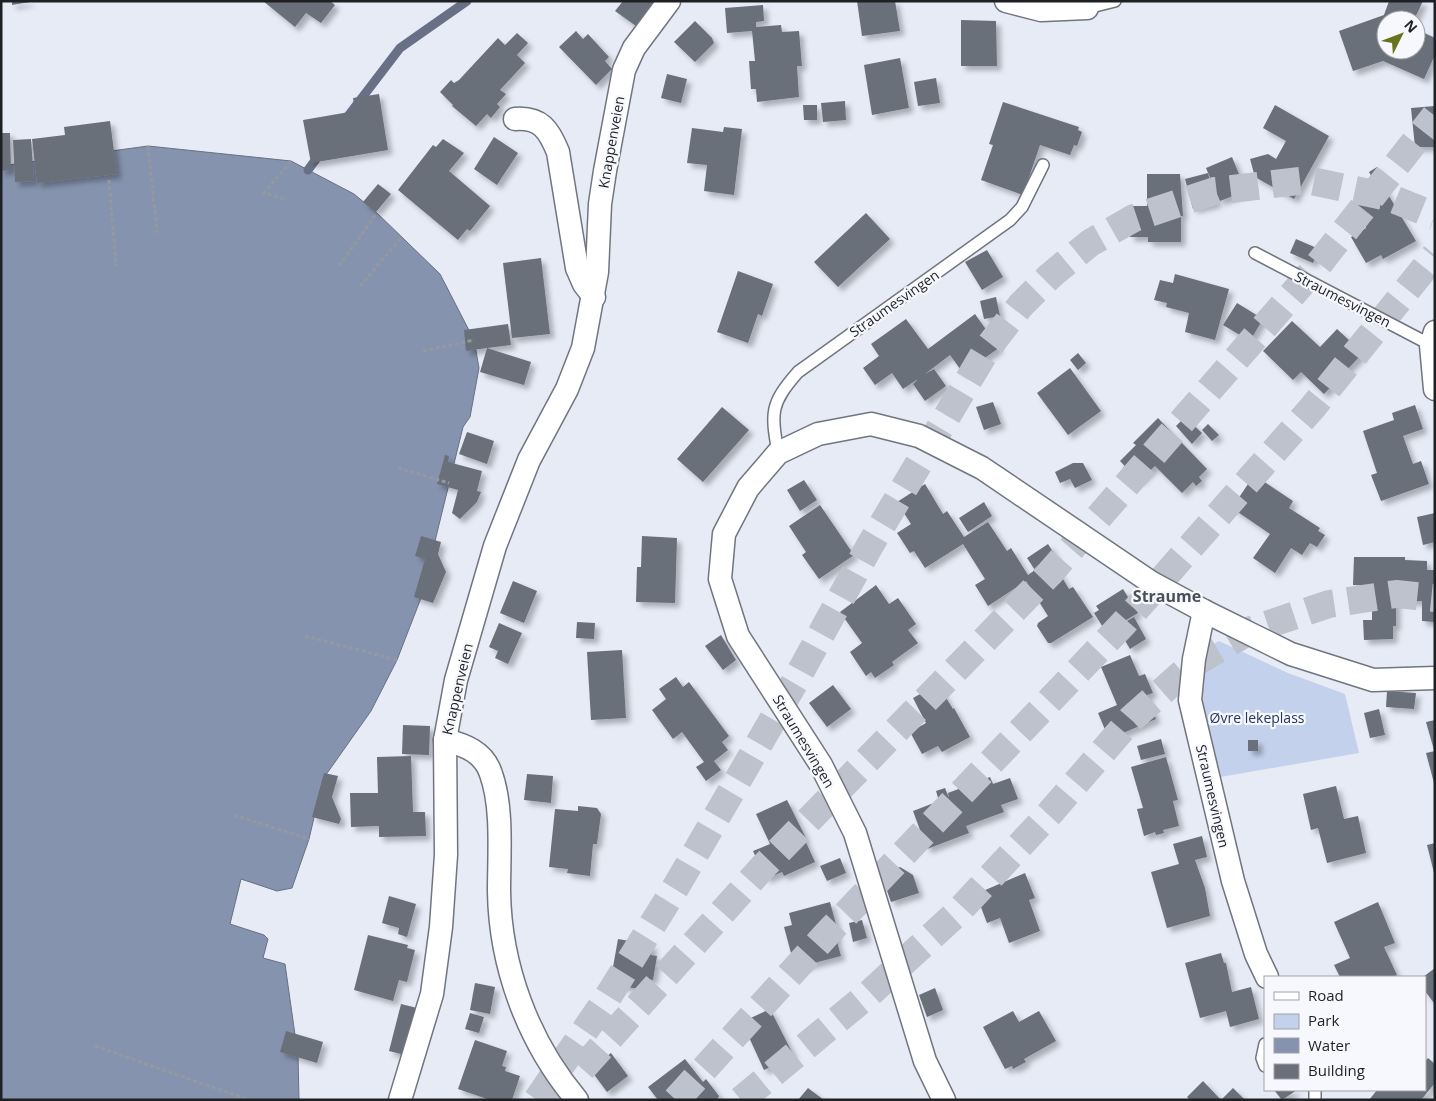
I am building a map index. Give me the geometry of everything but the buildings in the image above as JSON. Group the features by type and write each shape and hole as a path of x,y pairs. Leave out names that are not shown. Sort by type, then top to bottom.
{"street":[{"name":"Knappenveien","path":"400,1100 432,994 441,927 446,855 445,740 456,680 495,546 529,460 567,389 583,348 594,297 605,170 624,70 634,48 669,1"},
{"path":"1006,1 1041,10 1087,8"},
{"path":"515,119 528,118 542,124 552,136 558,152 578,268 584,284 594,297"},
{"name":"Straumesvingen","path":"1433,338 1435,389"},
{"name":"Straumesvingen","path":"944,1100 925,1061 855,833 821,764 738,636 720,578 724,534 748,488 778,453 818,434 871,424 919,436 982,468 1152,583 1204,612 1291,654 1373,680 1435,678"},
{"name":"Straumesvingen","path":"1204,612 1194,659 1190,700 1233,881 1256,954 1267,976"},
{"path":"445,740 466,746 481,756 491,772 497,797 501,928 510,972 526,1017 548,1058 578,1100"}],"lane":[{"path":"1087,8 1115,1"},
{"name":"Straumesvingen","path":"778,453 774,427 774,405 780,392 798,372 1010,220 1022,207 1043,165"},
{"name":"Straumesvingen","path":"1255,253 1433,338"},
{"path":"1264,1049 1262,1058 1264,1063"}],"path":[{"path":"148,146 157,233"},
{"path":"284,199 264,193 291,162"},
{"path":"109,180 116,266"},
{"path":"339,266 377,213"},
{"path":"360,286 402,236"},
{"path":"422,351 474,340"},
{"path":"398,468 449,484"},
{"path":"305,636 397,660"},
{"path":"234,815 309,839"},
{"path":"95,1046 249,1100"}],"green space":[{"name":"Øvre lekeplass","path":"1219,641 1288,673 1345,694 1359,753 1215,778 1199,713 1204,649"}],"water":[{"path":"148,146 291,161 354,194 377,213 440,274 474,340 479,368 470,417 463,427 421,598 397,660 371,711 323,779 309,839 292,888 277,891 241,879 230,924 264,935 268,939 263,958 285,964 298,1056 299,1100 1,1100 1,166"}],"waterway":[{"path":"345,120 400,48 467,1"},
{"path":"308,170 319,155"}],"tunnel":[{"path":"554,1100 762,868 1050,573 1318,265 1435,116"},
{"path":"537,1100 606,1000 677,885 797,678 869,547 987,349 1021,305 1050,276 1090,243 1134,218 1215,191 1307,180 1388,197 1435,216"},
{"path":"676,1100 826,935 1123,624 1313,407 1435,255"},
{"path":"741,1100 870,993 957,913 1050,813 1131,719 1193,664 1251,630 1329,604 1396,594 1435,598"}],"district":[{"name":"Straume","path":"1167,596"}]}
